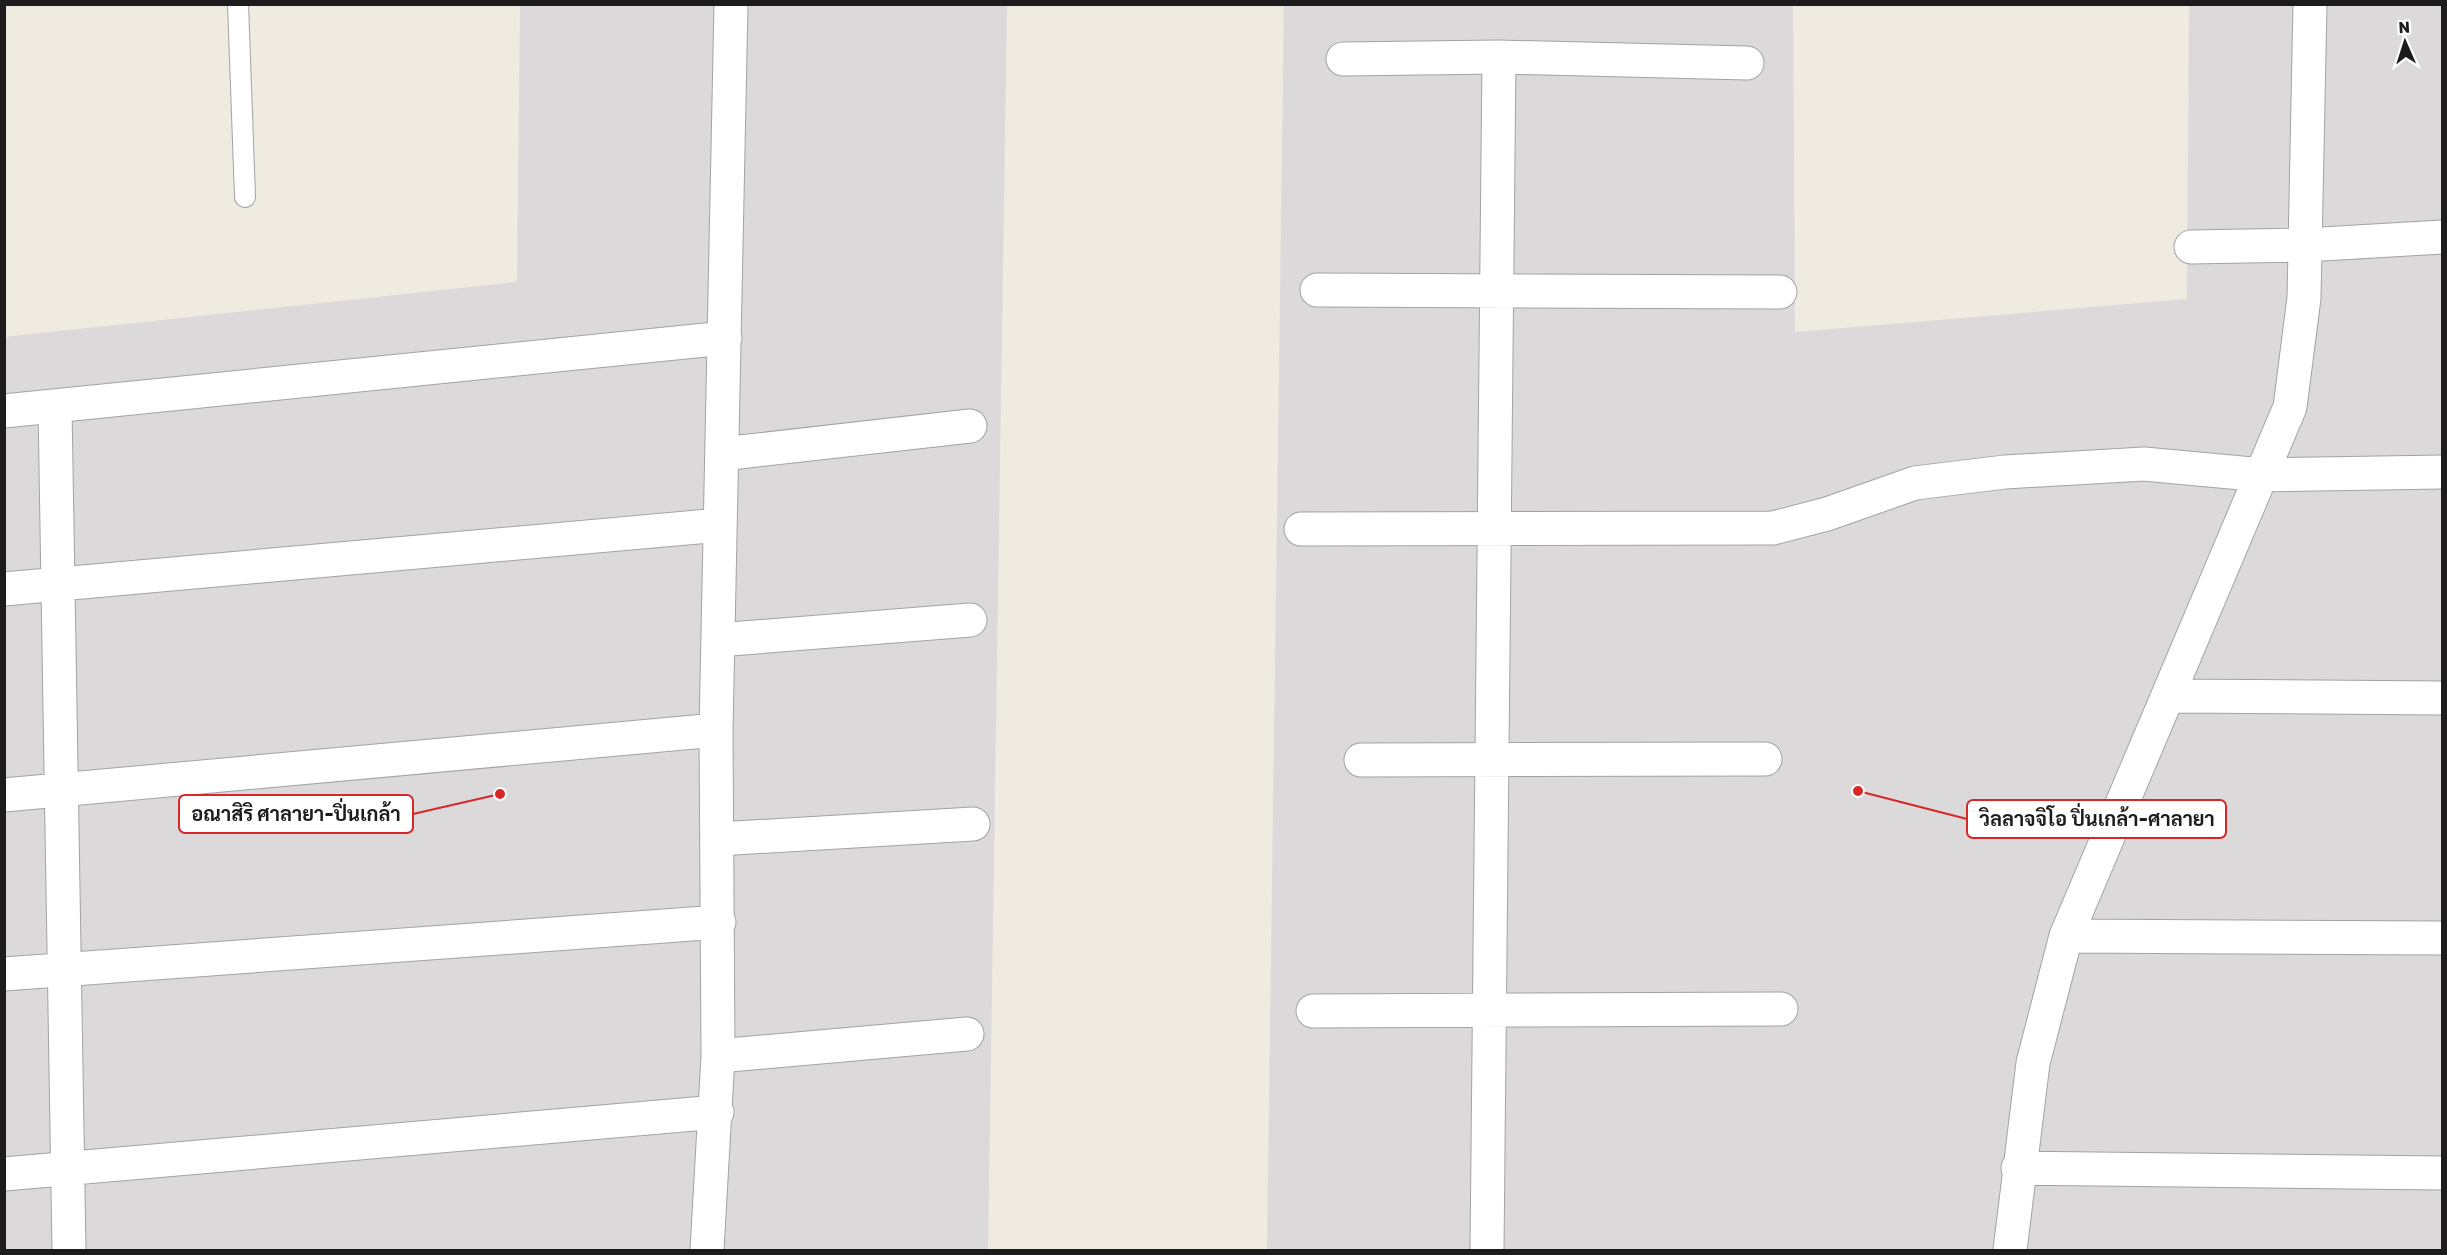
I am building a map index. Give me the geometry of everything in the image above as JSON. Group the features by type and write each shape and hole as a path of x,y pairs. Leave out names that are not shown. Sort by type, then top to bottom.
{"street":[{"path":"706,1251 717,1112 719,922 716,730 731,4"},
{"path":"2010,1251 2032,1063 2066,936 2290,407 2304,298 2310,4"},
{"path":"1487,1251 1499,57"},
{"path":"1342,59 1499,57 1747,63"},
{"path":"2191,247 2442,237"},
{"path":"1317,290 1780,292"},
{"path":"4,411 725,338"},
{"path":"55,406 60,584 69,1251"},
{"path":"722,454 970,426"},
{"path":"1301,529 1773,528 1827,514 1915,483 2005,472 2144,464 2263,475 2442,472"},
{"path":"4,589 720,525"},
{"path":"718,640 970,620"},
{"path":"2169,696 2442,698"},
{"path":"4,795 716,730"},
{"path":"1361,760 1765,759"},
{"path":"718,839 973,824"},
{"path":"4,974 719,922"},
{"path":"2066,936 2442,938"},
{"path":"1313,1011 1781,1008"},
{"path":"718,1056 967,1034"},
{"path":"4,1174 717,1112"},
{"path":"2018,1168 2442,1173"}],"lane":[{"path":"238,4 245,197"}],"shaded area":[{"path":"520,5 1007,5 988,1250 5,1250 4,337 517,282"},
{"path":"1284,5 1793,5 1795,332 2187,299 2189,5 2442,5 2442,1250 1267,1250"}],"place":[{"name":"วิลลาจจิโอ ปิ่นเกล้า-ศาลายา","path":"1858,791"},
{"name":"อณาสิริ ศาลายา-ปิ่นเกล้า","path":"500,794"}]}
